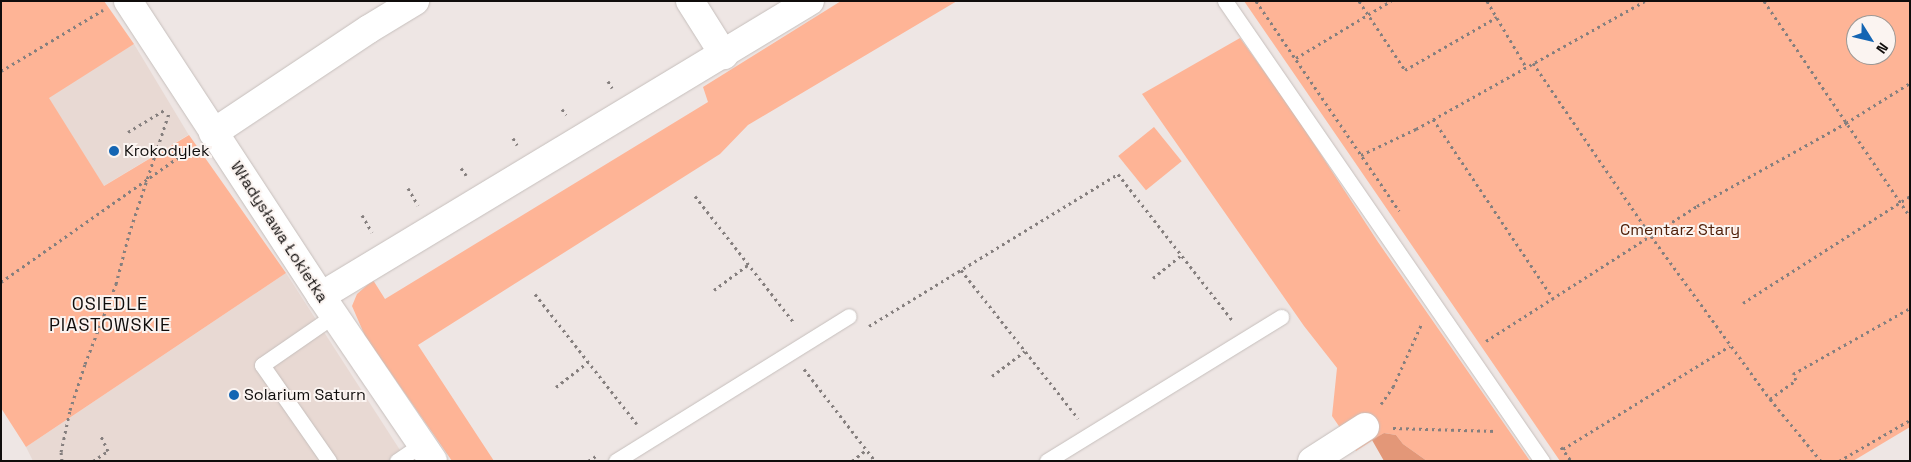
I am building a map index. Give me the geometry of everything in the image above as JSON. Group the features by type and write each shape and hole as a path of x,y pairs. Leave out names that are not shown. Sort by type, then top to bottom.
{"street":[{"path":"204,139 415,1"},
{"path":"690,1 724,55"},
{"path":"327,306 810,1"},
{"name":"Władysława Łokietka","path":"120,3 204,139 327,306 427,453"},
{"path":"1312,461 1365,427"}],"lane":[{"path":"1225,1 1542,461"},
{"path":"327,306 262,365 329,461"},
{"path":"616,461 849,316"},
{"path":"1047,461 1281,317"},
{"path":"397,461 427,453"}],"path":[{"path":"1360,1 1405,70 1496,17"},
{"path":"1296,58 1391,1"},
{"path":"1487,1 1526,67"},
{"path":"1339,168 1433,119 1646,1"},
{"path":"1764,1 1910,217"},
{"path":"1,71 120,3"},
{"path":"1533,63 1651,236 1730,346 1821,461"},
{"path":"1486,341 1698,206 1846,123 1910,84"},
{"path":"62,461 61,452 70,410 85,364 116,284 129,234 171,106 128,132"},
{"path":"1433,119 1553,298"},
{"path":"1,282 204,139"},
{"path":"865,329 1118,174 1247,338"},
{"path":"695,196 800,331"},
{"path":"1744,302 1910,196"},
{"path":"1153,278 1181,255"},
{"path":"714,290 749,264"},
{"path":"961,270 1090,434"},
{"path":"1365,427 1393,387 1424,318 1425,293"},
{"path":"535,294 641,428"},
{"path":"1770,398 1796,380 1793,374 1910,308"},
{"path":"1562,449 1730,346"},
{"path":"992,376 1025,351"},
{"path":"556,387 588,362"},
{"path":"795,371 810,362"},
{"path":"802,367 875,461"},
{"path":"1839,461 1910,420"},
{"path":"1365,427 1487,432 1521,429"},
{"path":"93,461 108,451 100,434"},
{"path":"852,461 866,450"}],"shaded area":[{"path":"134,44 189,135 101,187 47,97"},
{"path":"286,273 407,461 33,461 26,447"},
{"path":"1384,433 1396,435 1403,444 1427,461 1384,461 1372,440"}],"green space":[{"path":"1,1 104,1 134,44 49,98 104,186 189,135 286,273 26,447 1,408"},
{"path":"841,1 957,1 748,125 720,154 418,345 494,461 452,461 365,336 352,306 357,294 373,280 385,299 708,102 703,87"},
{"name":"Cmentarz Stary","path":"1244,1 1910,1 1910,427 1853,461 1560,461"},
{"path":"1240,38 1290,107 1378,242 1530,461 1427,461 1403,444 1396,435 1384,433 1356,451 1332,416 1337,368 1304,326 1142,94"},
{"path":"1154,127 1182,161 1146,190 1118,156"}],"place":[{"name":"Krokodylek","path":"114,151"},
{"name":"Solarium Saturn","path":"234,395"}],"district":[{"name":"OSIEDLE PIASTOWSKIE","path":"110,315"}]}
